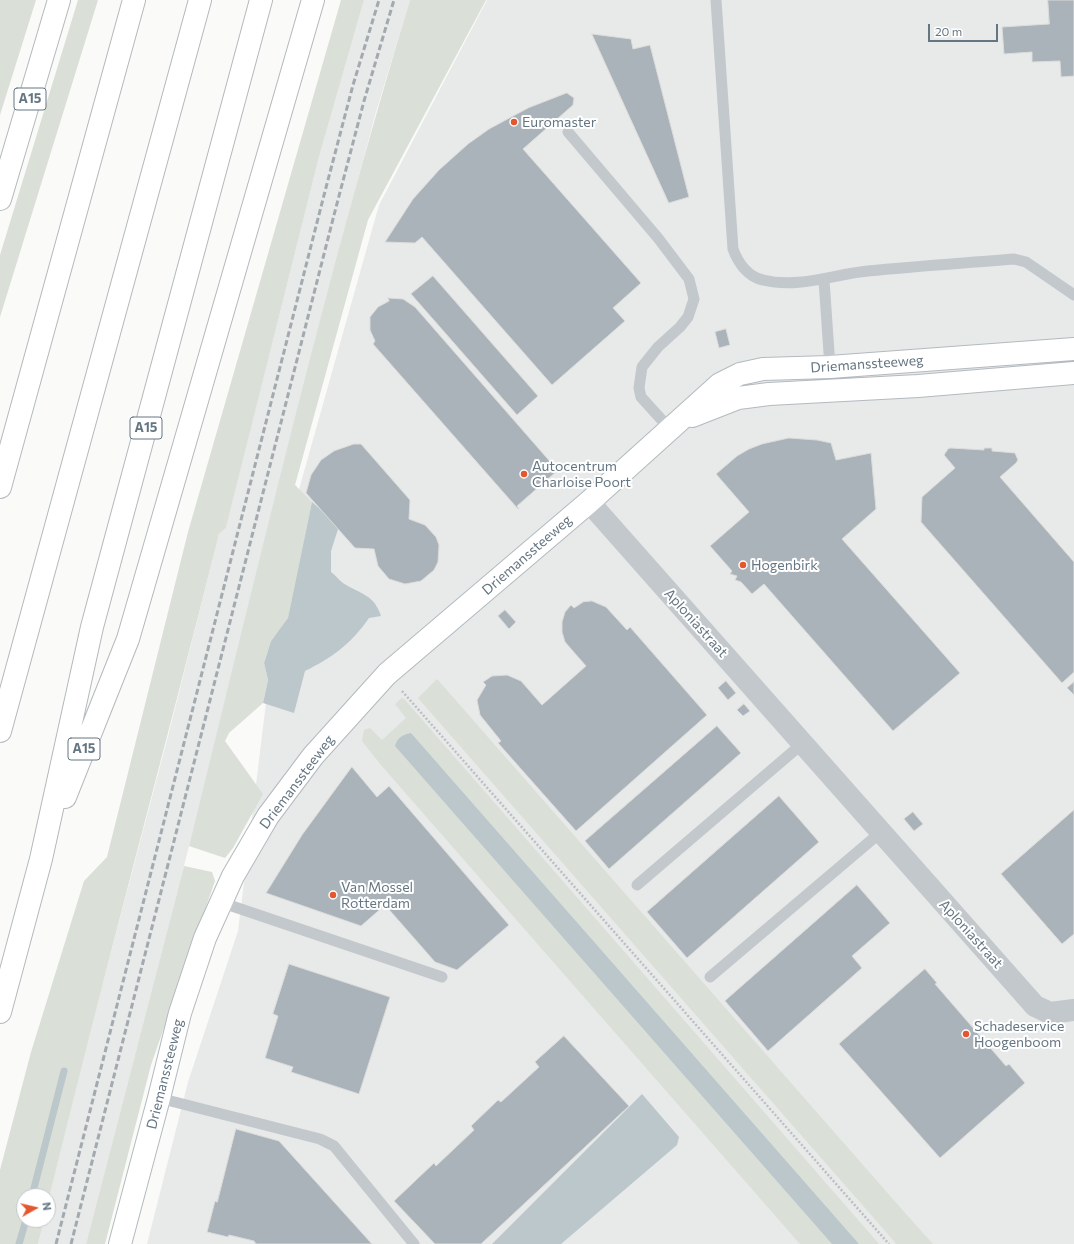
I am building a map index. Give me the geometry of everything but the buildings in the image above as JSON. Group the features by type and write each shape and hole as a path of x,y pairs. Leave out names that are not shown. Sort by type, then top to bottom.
{"main road":[{"name":"A15","path":"0,199 58,0"},
{"path":"0,487 134,0"},
{"path":"0,731 200,0"},
{"name":"A15","path":"0,1012 41,859 92,627 261,0"},
{"name":"A15","path":"41,859 128,639 313,0"},
{"name":"Driemanssteeweg","path":"120,1244 180,1013 205,938 220,902 233,876 277,804 313,756 387,674 589,502 720,384 740,374 764,370 830,367 1074,349"},
{"name":"Driemanssteeweg","path":"673,426 738,398 769,394 918,386 1074,373"}],"street":[{"name":"Aploniastraat","path":"589,502 1035,1006 1050,1013 1074,1010"}],"lane":[{"path":"716,0 733,249 748,273 763,280 780,282 824,280 867,271 1014,259 1026,262 1074,296"},
{"path":"568,132 658,238 689,279 694,299 688,317 680,327 658,346 642,367 638,388 641,397 673,426"},
{"path":"824,280 830,367"},
{"path":"637,885 803,743"},
{"path":"710,977 881,832"},
{"path":"220,902 442,977"},
{"path":"159,1098 320,1139 334,1146 414,1244"}],"path":[{"path":"387,674 890,1244"}],"shaded area":[{"path":"0,0 36,0 0,115"},
{"path":"78,0 98,0 0,317 0,255"},
{"path":"341,0 364,0 319,157 226,528 219,534 52,1188 16,1188 16,1228 42,1228 38,1244 0,1244 0,1170 31,1052 84,881 107,857 188,532"},
{"path":"364,0 410,0 376,112 324,307 184,866 86,1244 38,1244 42,1228 56,1228 56,1188 51,1188 75,1088 167,740 219,534 226,528 319,157"},
{"path":"410,0 486,0 368,220 295,485 312,502 288,618 271,641 264,663 268,680 263,703 229,733 225,741 263,794 233,848 225,858 189,846 321,316 349,210"},
{"path":"487,0 1074,0 1074,1244 147,1244 188,1082 238,931 287,532 379,205"},
{"path":"312,502 339,526 331,551 331,572 343,583 366,595 374,603 381,616 369,618 341,649 305,671 294,713 263,703 268,680 264,663 271,641 288,618"},
{"path":"437,679 933,1244 896,1244 418,698"},
{"path":"402,698 879,1244 859,1244 411,733 404,734 396,746 832,1244 800,1244 381,765 362,741 364,730 370,728 382,740 406,718 395,704"},
{"path":"411,733 859,1244 832,1244 395,746 401,737 405,734"},
{"path":"184,866 212,872 215,881 151,1065 105,1244 86,1244"},
{"path":"642,1094 679,1137 677,1145 561,1244 492,1244"}],"waterway":[{"path":"34,1188 64,1071"},
{"path":"19,1244 24,1228"}],"railway":[{"path":"56,1244 323,199 353,85 379,0"},
{"path":"71,1244 334,215 364,101 394,0"}],"place":[{"name":"Euromaster","path":"514,122"},
{"name":"Autocentrum Charloise Poort","path":"524,474"},
{"name":"Hogenbirk","path":"743,565"},
{"name":"Van Mossel Rotterdam","path":"333,895"},
{"name":"Schadeservice Hoogenboom","path":"966,1034"}]}
